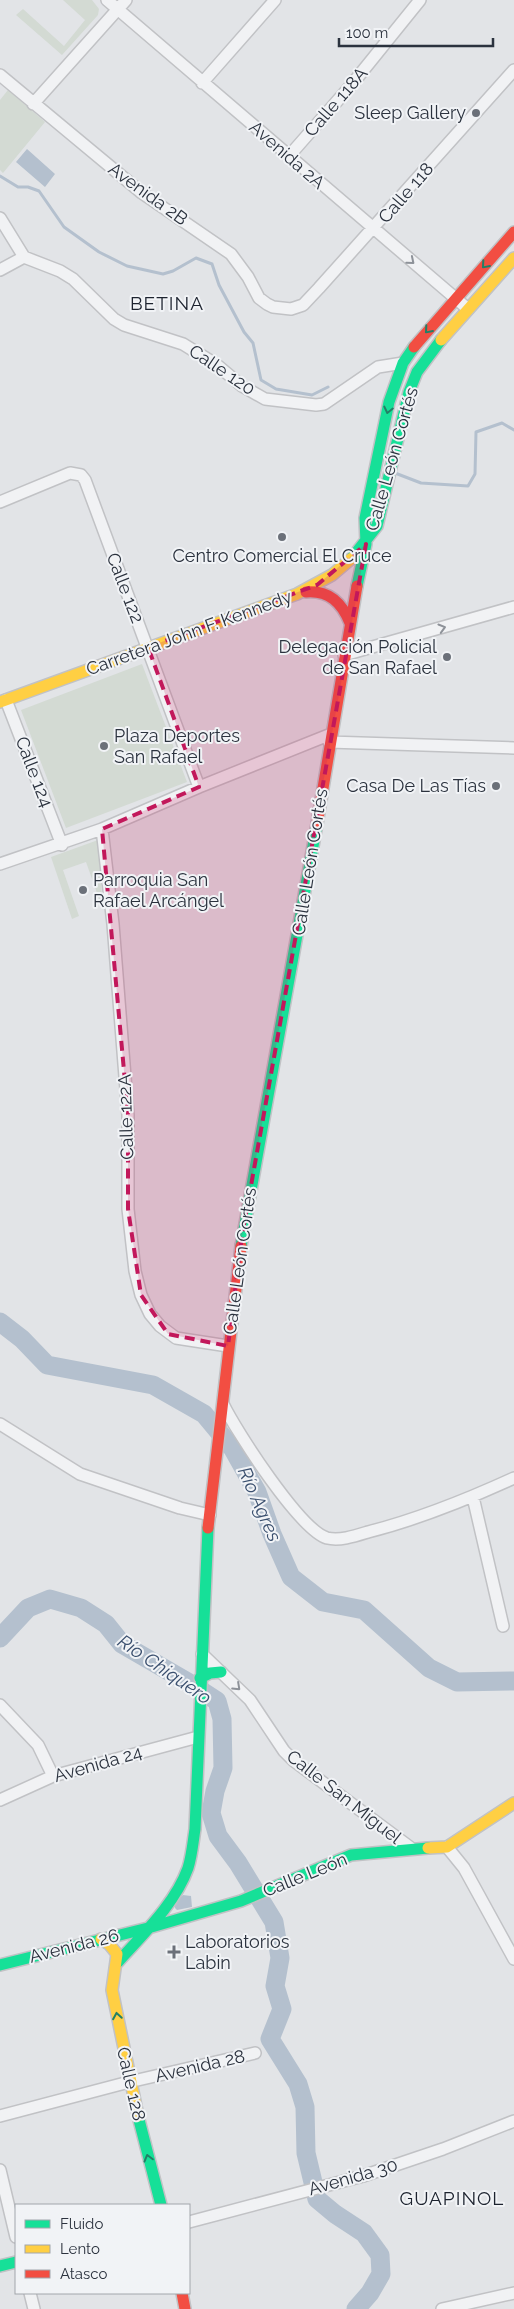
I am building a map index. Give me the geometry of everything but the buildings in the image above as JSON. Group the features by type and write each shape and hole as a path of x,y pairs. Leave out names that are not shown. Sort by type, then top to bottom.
{"main road":[{"name":"Calle León Cortés","path":"118,1962 148,1928 167,1902 185,1873 191,1853 195,1829 200,1680 210,1515 242,1236 300,926 344,655 366,544 364,523 389,402 403,363 418,342 514,232"},
{"name":"Calle León Cortés","path":"366,544 377,526 409,392 417,372 430,352 514,258"},
{"path":"335,574 353,547 364,523"},
{"name":"Carretera John F. Kennedy","path":"3,701 297,594 335,574 366,544"},
{"path":"297,594 310,591 324,593 336,599 345,610 350,623"},
{"path":"200,1680 210,1673 221,1672"},
{"path":"447,1847 514,1803"},
{"name":"Calle León","path":"148,1928 242,1901 351,1855 411,1848 447,1847"},
{"path":"167,1902 171,1916 177,1920"},
{"name":"Avenida 26","path":"0,1965 148,1928"},
{"path":"101,1939 114,1948 118,1962"},
{"name":"Calle 128","path":"118,1962 112,1985 129,2082 161,2204"},
{"path":"0,2266 15,2262"},
{"path":"182,2294 185,2309"}],"street":[{"name":"Avenida 2A","path":"107,0 468,309"},
{"path":"33,104 126,0"},
{"path":"202,83 275,0"},
{"name":"Calle 118A","path":"289,156 365,69 420,0"},
{"name":"Calle 118","path":"291,309 304,304 374,230 514,70"},
{"name":"Avenida 2B","path":"0,74 33,104 142,193 231,254 248,277 259,298 273,307 291,309"},
{"path":"0,218 24,257 0,270"},
{"name":"Calle 120","path":"24,257 60,271 72,279 114,320 183,344 217,365 242,386 265,399 316,405 324,404 378,367 403,363"},
{"name":"Calle 122","path":"0,502 70,473 81,475 85,480 199,787"},
{"path":"344,655 514,607"},
{"name":"Calle 124","path":"3,701 62,844"},
{"path":"0,864 102,829 199,787 330,738 514,748"},
{"name":"Calle 122A","path":"102,829 113,924 128,1115 128,1209 135,1271 141,1294 150,1314 168,1334 176,1338 228,1346"},
{"path":"222,1402 235,1429 296,1512 310,1528 326,1538 344,1538 410,1522 473,1497 514,1478"},
{"path":"0,1424 80,1474 180,1508 210,1515"},
{"path":"473,1497 504,1626"},
{"name":"Calle San Miguel","path":"202,1654 250,1700 284,1751 294,1761 411,1848"},
{"path":"0,1705 38,1746 53,1776"},
{"name":"Avenida 24","path":"0,1800 53,1776 198,1737"},
{"path":"447,1847 464,1868 514,1959"},
{"name":"Avenida 28","path":"0,2116 129,2082 255,2053"},
{"name":"Avenida 30","path":"190,2222 329,2185 436,2152 514,2121"},
{"path":"0,2170 15,2233"},
{"path":"442,2309 514,2293"},
{"path":"30,2294 34,2309"}],"highlighted area":[{"path":"366,544 242,1236 228,1346 168,1334 141,1295 128,1209 128,1115 102,829 199,787 148,647 317,585"}],"shaded area":[{"path":"63,0 92,0 99,9 98,15 62,55 16,15 23,9 64,46 85,20"},
{"path":"8,90 45,122 3,173 0,170 0,100"},
{"name":"Plaza Deportes San Rafael","path":"142,664 187,782 66,828 21,710"},
{"path":"98,840 103,910 86,862 63,870 79,916 72,919 51,857"}],"water":[{"path":"27,149 55,174 45,187 16,162"},
{"path":"183,1895 191,1896 192,1907 177,1910 175,1902"}],"waterway":[{"path":"0,176 18,187 28,187 39,191 64,227 99,252 127,266 163,274 173,271 196,258 212,264 219,285 244,332 253,343 261,380 276,389 312,395 328,387"},
{"path":"395,473 421,483 468,486 475,474 476,432 502,423 514,430"},
{"name":"Río Agres","path":"0,1322 22,1339 47,1365 153,1385 204,1414 233,1449 257,1492 272,1534 291,1577 323,1602 364,1610 429,1668 457,1682 514,1681"},
{"name":"Río Chiquero","path":"0,1638 28,1608 50,1599 81,1608 106,1624 122,1644 217,1701 222,1719 223,1768 215,1791 211,1813 218,1836 238,1863 274,1922 280,1958 275,1986 282,2009 270,2039 298,2084 305,2107 306,2153 317,2199 335,2214 364,2233 380,2255 381,2274 370,2293 356,2309"}],"traffic: fast":[{"path":"352,558 377,526 409,392 417,372 441,340"},
{"path":"357,586 366,544 365,518 389,402 403,363 414,347"},
{"path":"241,1246 317,824"},
{"path":"118,1962 167,1906 188,1868 195,1829 208,1528"},
{"path":"200,1678 210,1673 221,1672"},
{"path":"0,1965 148,1928 241,1901 351,1855 428,1848"},
{"path":"138,2116 161,2204"},
{"path":"0,2266 15,2262"}],"traffic: slow":[{"path":"441,340 514,258"},
{"path":"0,702 297,594 332,575 352,558"},
{"path":"428,1848 447,1847 514,1803"},
{"path":"101,1939 109,1944 117,1954 112,1990 138,2116"}],"traffic: jam":[{"path":"414,347 514,232"},
{"path":"317,824 357,586"},
{"path":"306,592 321,593 334,599 343,609 350,623"},
{"path":"208,1528 241,1246"},
{"path":"182,2294 185,2309"}],"place":[{"name":"Sleep Gallery","path":"476,113"},
{"name":"Centro Comercial El Cruce","path":"282,537"},
{"name":"Delegación Policial de San Rafael","path":"447,657"},
{"name":"Plaza Deportes San Rafael","path":"104,746"},
{"name":"Casa De Las Tías","path":"496,786"},
{"name":"Parroquia San Rafael Arcángel","path":"83,890"},
{"name":"Laboratorios Labin","path":"174,1952"}],"district":[{"name":"BETINA","path":"167,303"},
{"name":"GUAPINOL","path":"452,2198"}]}
